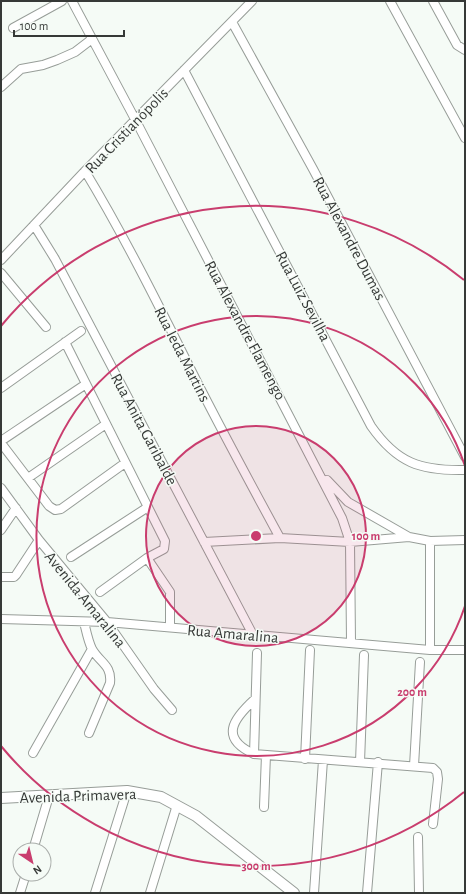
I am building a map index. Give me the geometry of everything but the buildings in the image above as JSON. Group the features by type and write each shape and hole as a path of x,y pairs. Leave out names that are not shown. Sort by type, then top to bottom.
{"street":[{"path":"13,28 62,1"},
{"name":"Rua Alexandre Flamengo","path":"72,1 342,518 350,542 351,642"},
{"name":"Rua Cristianópolis","path":"1,260 85,171 136,121 252,1"},
{"path":"390,1 465,138"},
{"path":"433,1 457,44 465,50"},
{"name":"Rua Alexandre Dumas","path":"232,22 313,169 465,457"},
{"path":"1,87 21,69 43,65 58,60 75,52 92,39"},
{"name":"Rua Luiz Sevilha","path":"184,70 371,426 383,443 396,454 414,464 440,471 465,470"},
{"name":"Rua Ieda Martins","path":"85,171 109,211 145,278 207,401 280,538"},
{"name":"Rua Anita Garibalde","path":"34,225 55,259 253,635"},
{"path":"1,273 46,327"},
{"path":"1,388 81,331"},
{"path":"65,342 165,541 164,549 147,558 100,592"},
{"path":"86,384 1,442 49,506 55,510 61,509 126,463"},
{"path":"28,478 106,424"},
{"path":"317,468 348,502 409,537"},
{"name":"Avenida Amaralina","path":"1,488 39,540 107,622 154,689 172,710"},
{"path":"71,557 148,507"},
{"path":"1,530 16,508"},
{"path":"204,542 280,538 350,542 409,537 430,541 465,540"},
{"path":"1,577 14,577 39,540"},
{"path":"430,541 430,650"},
{"path":"147,558 170,592 170,627"},
{"name":"Rua Amaralina","path":"1,618 107,622 430,650 465,650"},
{"path":"84,622 92,649 107,667 111,675 110,683 90,733"},
{"path":"32,753 92,649"},
{"path":"305,759 310,650"},
{"path":"254,754 257,653"},
{"path":"360,762 364,655"},
{"path":"414,766 420,662"},
{"path":"255,699 243,710 232,726 232,734 235,741 241,748 254,754 305,759 428,766 437,772 433,824"},
{"path":"264,807 266,754"},
{"path":"314,893 323,760"},
{"path":"367,893 378,762"},
{"path":"95,893 126,791"},
{"name":"Avenida Primavera","path":"1,798 126,791 161,797 196,816 294,893"},
{"path":"35,842 49,796"},
{"path":"152,892 178,805"},
{"path":"418,837 419,893"},
{"path":"20,893 23,882"}]}
